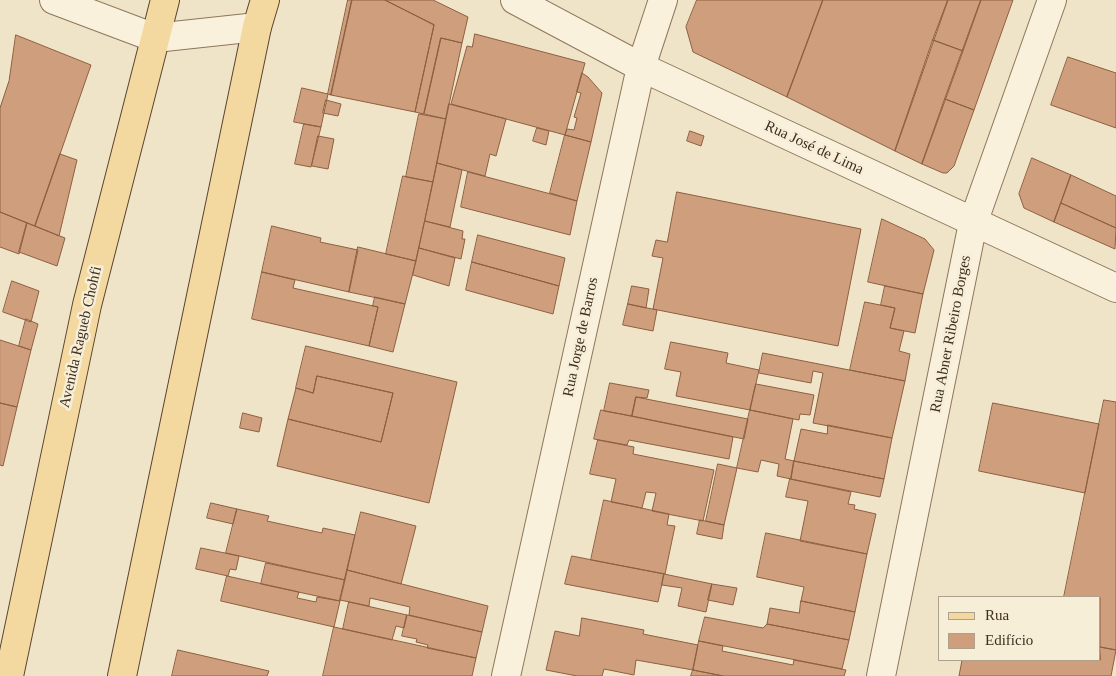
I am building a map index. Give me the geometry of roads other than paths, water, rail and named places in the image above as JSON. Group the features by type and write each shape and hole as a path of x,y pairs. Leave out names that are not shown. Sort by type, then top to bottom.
{"main road":[{"name":"Avenida Ragueb Chohfi","path":"9,676 87,305 165,0"},
{"path":"122,676 257,27 265,0"}],"street":[{"path":"54,0 155,38 257,27"},
{"name":"Rua José de Lima","path":"515,0 641,67 1116,288"},
{"name":"Rua Jorge de Barros","path":"506,676 641,67 663,0"},
{"name":"Rua Abner Ribeiro Borges","path":"881,676 973,223 1052,0"}]}
